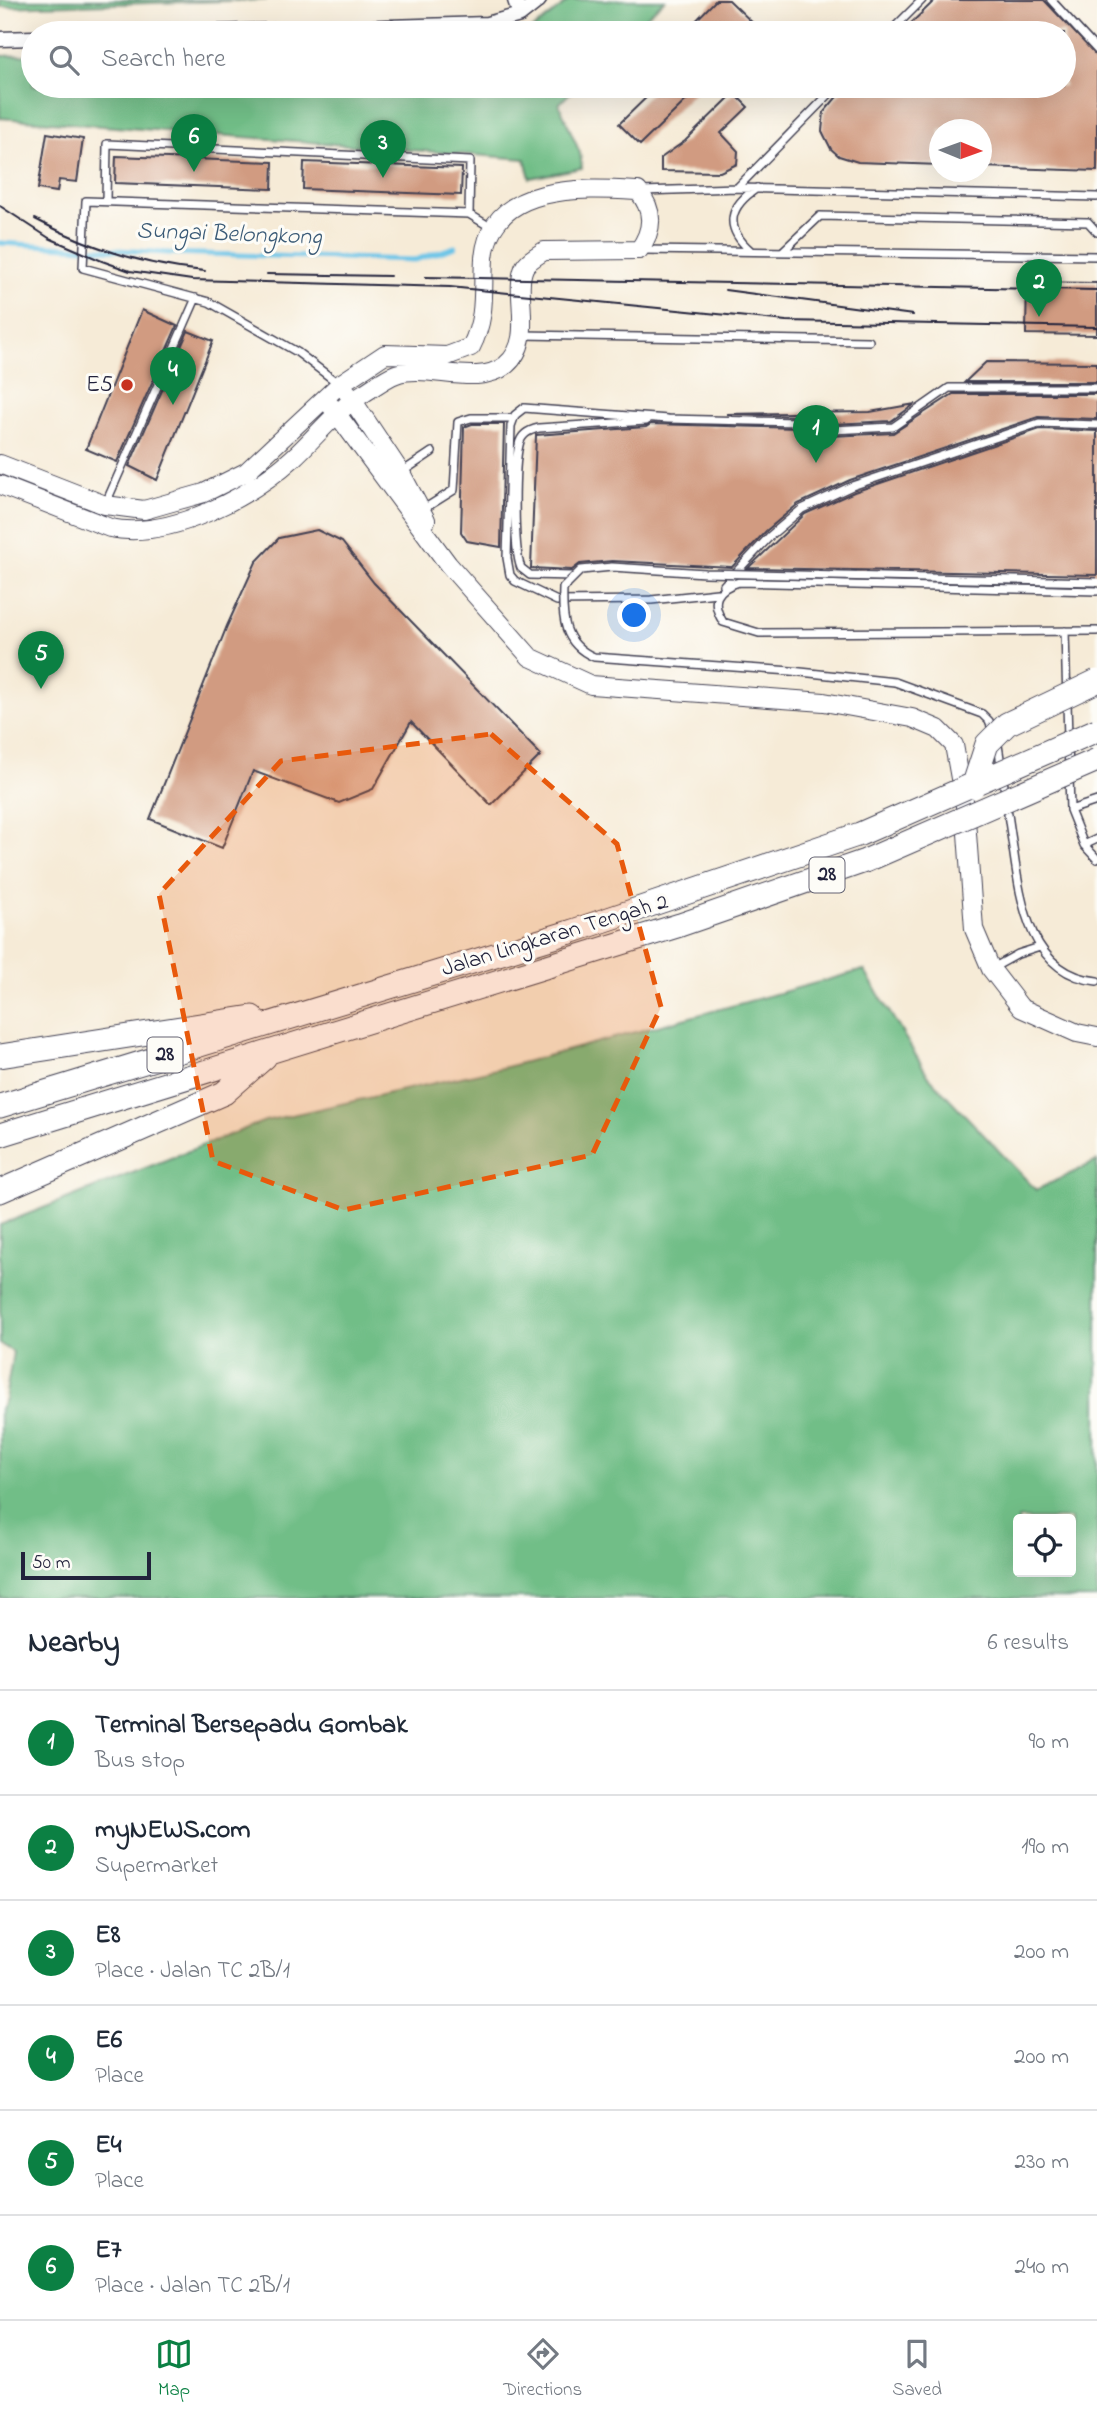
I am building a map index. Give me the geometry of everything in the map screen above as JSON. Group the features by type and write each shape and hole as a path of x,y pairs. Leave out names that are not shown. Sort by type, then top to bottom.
{"highway":[{"path":"973,787 987,744 1007,724 1097,681"},
{"name":"Jalan Lingkaran Tengah 2","path":"0,1106 570,932 837,843 973,787 1097,730"},
{"name":"Jalan Lingkaran Tengah 2","path":"0,1135 680,926 865,861 1097,760"},
{"path":"0,1056 331,1005"},
{"path":"0,1191 224,1093 270,1053"}],"street":[{"path":"515,0 520,15"},
{"path":"498,21 520,15 539,0"},
{"path":"0,39 21,38"},
{"path":"0,464 105,505 131,510 144,510 204,493 246,472 340,384 385,354 447,356 471,347 482,326 485,255 494,229 508,213 535,195 559,190 638,191 648,203 651,218 649,236 639,250 544,251 524,269 522,335 517,350 506,365 486,374 397,374 354,400 279,471 255,488 178,525 127,532 110,528 0,485"},
{"path":"340,384 354,400 394,478 449,564 530,657 591,685 824,702 912,718 938,729 954,745 965,806 974,929 991,969 1021,1008 1077,1033 1097,1037"},
{"path":"325,398 394,478"}],"lane":[{"path":"901,21 922,0"},
{"path":"1051,0 1070,21"},
{"path":"1076,27 1097,50"},
{"path":"737,188 825,98"},
{"path":"106,201 107,144 470,161 469,214"},
{"path":"751,250 738,239 734,228 734,209 740,199 757,188"},
{"path":"638,191 757,188 1097,197"},
{"path":"340,384 297,352 209,302 83,268 86,201 469,214 494,229"},
{"path":"784,250 820,216 1088,222 1097,232"},
{"path":"639,250 1097,256"},
{"path":"105,505 196,299"},
{"path":"522,335 869,341"},
{"path":"1097,388 949,388 892,427 832,430 799,422 668,419 524,408 514,418 511,426 507,558 510,575 516,581 558,601 651,600 720,590 739,582 1097,591"},
{"path":"416,513 453,493 458,422 471,418 514,418"},
{"path":"573,576 530,575 519,562 515,538 519,444 523,436 529,430 548,427 668,419"},
{"path":"1097,425 1039,423 852,486 802,509 770,536 720,590 715,604 723,622 759,633 1097,631"},
{"path":"394,478 432,452"},
{"path":"127,532 131,510"},
{"path":"1097,582 705,573 612,567 581,570 563,588 564,626 582,652 594,657 791,670 895,681 966,706 989,721 998,745 1022,906 1040,947 1058,965 1082,979 1097,981"},
{"path":"1065,631 1070,810 1084,845 1097,859"},
{"path":"1070,810 1097,801"},
{"path":"1084,845 1097,839"},
{"path":"991,969 1018,954 1040,947"}],"highlighted area":[{"path":"491,734 617,844 661,1007 592,1155 344,1210 213,1161 159,894 281,761"}],"green space":[{"path":"0,0 267,0 0,7"},
{"path":"570,0 665,0 642,21 543,21"},
{"path":"21,55 21,98 565,98 559,104 580,153 582,168 530,178 525,159 0,118 0,56"},
{"path":"864,970 929,1077 1036,1190 1097,1161 1097,1598 0,1598 0,1409 5,1399 13,1352 0,1344 0,1225 265,1121 510,1066"}],"building":[{"path":"716,0 729,0 751,21 696,21"},
{"path":"935,0 1044,0 1064,21 913,21"},
{"path":"1076,34 1097,56 1097,171 992,167 992,119 929,119 929,165 858,162 839,156 831,149 822,131 824,112 836,98 1076,98"},
{"path":"646,98 689,98 640,145 619,124"},
{"path":"729,98 739,98 748,107 721,133 738,151 737,164 720,172 661,171 661,158 685,141"},
{"path":"47,133 83,139 77,182 59,180 57,192 38,189"},
{"path":"116,156 273,162 272,189 115,183"},
{"path":"304,162 462,168 461,195 303,189"},
{"path":"1027,282 1097,283 1097,335 1026,334"},
{"name":"E5","path":"142,310 177,326 117,462 86,449"},
{"path":"188,331 213,341 157,480 129,466"},
{"path":"986,362 1097,363 1097,382 965,382"},
{"path":"953,394 1097,394 1097,419 1038,417 850,480 798,504 766,531 732,567 612,561 580,564 572,570 531,568 536,435 646,427 651,424 798,428 832,436 893,433"},
{"path":"915,404 891,421 833,424 799,416 726,414 870,412"},
{"path":"472,424 504,424 501,547 467,541 461,532 464,427"},
{"path":"1040,429 1097,431 1097,575 748,568 805,514 854,492"},
{"path":"317,530 342,542 374,583 541,755 491,805 411,722 373,789 339,803 253,771 222,848 150,819 227,626 256,562 279,538"}],"waterway":[{"name":"Sungai Belongkong","path":"0,243 169,253 415,260 455,247"}],"tram line":[{"path":"0,206 49,238 102,261 130,271 192,280 450,287 786,321 1097,327"},
{"path":"35,219 117,254 161,265 205,271"},
{"path":"267,274 390,276"},
{"path":"425,277 1097,290"},
{"path":"725,290 913,315"}],"place":[{"name":"E7","path":"194,172"},
{"name":"E8","path":"383,178"},
{"name":"myNEWS.com","path":"1039,317"},
{"name":"E5","path":"127,385"},
{"name":"E6","path":"173,405"},
{"name":"Terminal Bersepadu Gombak","path":"816,463"},
{"name":"E4","path":"41,689"}]}
